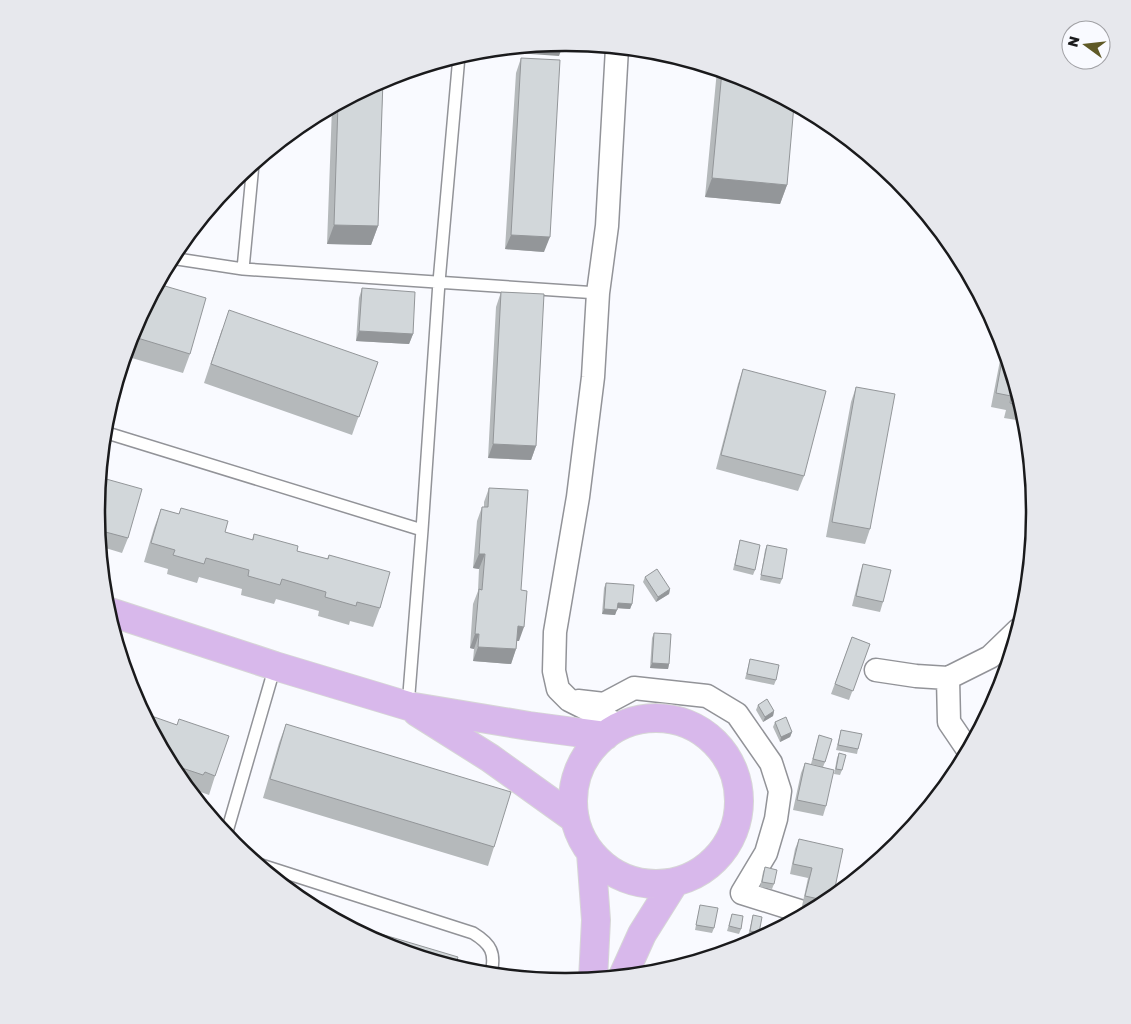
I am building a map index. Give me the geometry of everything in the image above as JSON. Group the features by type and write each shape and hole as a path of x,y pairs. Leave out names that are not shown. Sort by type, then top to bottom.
{"main road":[{"path":"117,614 276,666 408,706 500,721 613,731"},
{"path":"408,706 490,758 575,819"},
{"path":"657,718 676,720 693,727 709,737 722,750 731,766 737,783 739,802 730,838 720,854 707,867 691,877 674,883 655,885 637,882 620,876 604,866 581,837 575,819 576,782 582,764 592,749 613,731 639,720 657,718"},
{"path":"591,852 596,920 593,972"},
{"path":"626,969 642,934 674,883"}],"street":[{"path":"613,731 558,689 554,671 555,632 578,497 592,377 598,293 607,226 617,54"},
{"path":"876,670 916,676 948,678 990,657 1008,639"},
{"path":"948,678 949,722 964,744"},
{"path":"570,700 604,704 634,688 707,696 737,714 771,763 780,792 776,819 766,853 742,893 797,910"}],"lane":[{"path":"408,706 439,282 458,64"},
{"path":"243,269 252,175"},
{"path":"180,259 243,269 598,293"},
{"path":"112,434 422,530"},
{"path":"229,826 276,666"},
{"path":"275,870 473,934 485,941 493,954 492,967"}],"building":[{"path":"521,58 560,60 550,237 511,235"},
{"path":"721,79 742,86 793,112 787,185 712,178"},
{"path":"383,89 378,226 334,225 338,112"},
{"path":"164,286 206,298 190,354 139,338"},
{"path":"362,288 415,292 413,334 359,331"},
{"path":"501,292 544,294 536,446 493,444"},
{"path":"229,310 378,362 359,417 211,364"},
{"path":"1002,363 1013,404 1010,403 1011,396 996,393"},
{"path":"743,369 826,391 804,476 721,455"},
{"path":"856,387 895,394 870,529 832,522"},
{"path":"106,479 142,489 128,538 106,532"},
{"path":"489,488 528,490 521,590 527,591 524,627 518,626 516,649 478,647 479,634 475,634 479,589 482,590 485,554 479,554 482,507 488,507"},
{"path":"181,508 228,521 225,532 253,540 254,534 298,546 297,551 328,559 329,555 390,572 380,608 357,602 356,606 325,597 326,592 282,579 280,585 248,576 249,570 206,558 204,564 173,555 175,550 151,543 161,509 179,514"},
{"path":"740,540 760,545 755,570 735,565"},
{"path":"767,545 787,549 782,579 761,575"},
{"path":"863,564 891,570 883,602 856,596"},
{"path":"657,569 670,589 658,597 645,577"},
{"path":"606,583 634,585 632,604 618,603 617,610 604,609"},
{"path":"654,633 671,634 669,664 652,663"},
{"path":"852,637 870,644 853,691 835,684"},
{"path":"750,659 779,665 776,680 747,674"},
{"path":"767,699 774,711 765,717 758,705"},
{"path":"152,716 177,725 179,719 229,736 215,776 205,772 203,775 182,768"},
{"path":"786,717 792,732 781,737 775,722"},
{"path":"286,724 511,792 494,847 270,779"},
{"path":"841,730 862,734 858,749 838,745"},
{"path":"819,735 832,739 825,762 813,759"},
{"path":"839,753 846,755 842,770 836,769"},
{"path":"805,763 834,770 826,806 797,800"},
{"path":"799,839 843,849 835,885 816,898 805,896 812,868 793,864"},
{"path":"765,867 777,870 774,884 762,882"},
{"path":"700,905 718,908 714,928 696,925"},
{"path":"732,914 743,916 741,929 729,926"},
{"path":"753,915 762,917 760,929 754,932 750,931"},
{"path":"380,934 458,957 457,960 446,957"}]}
